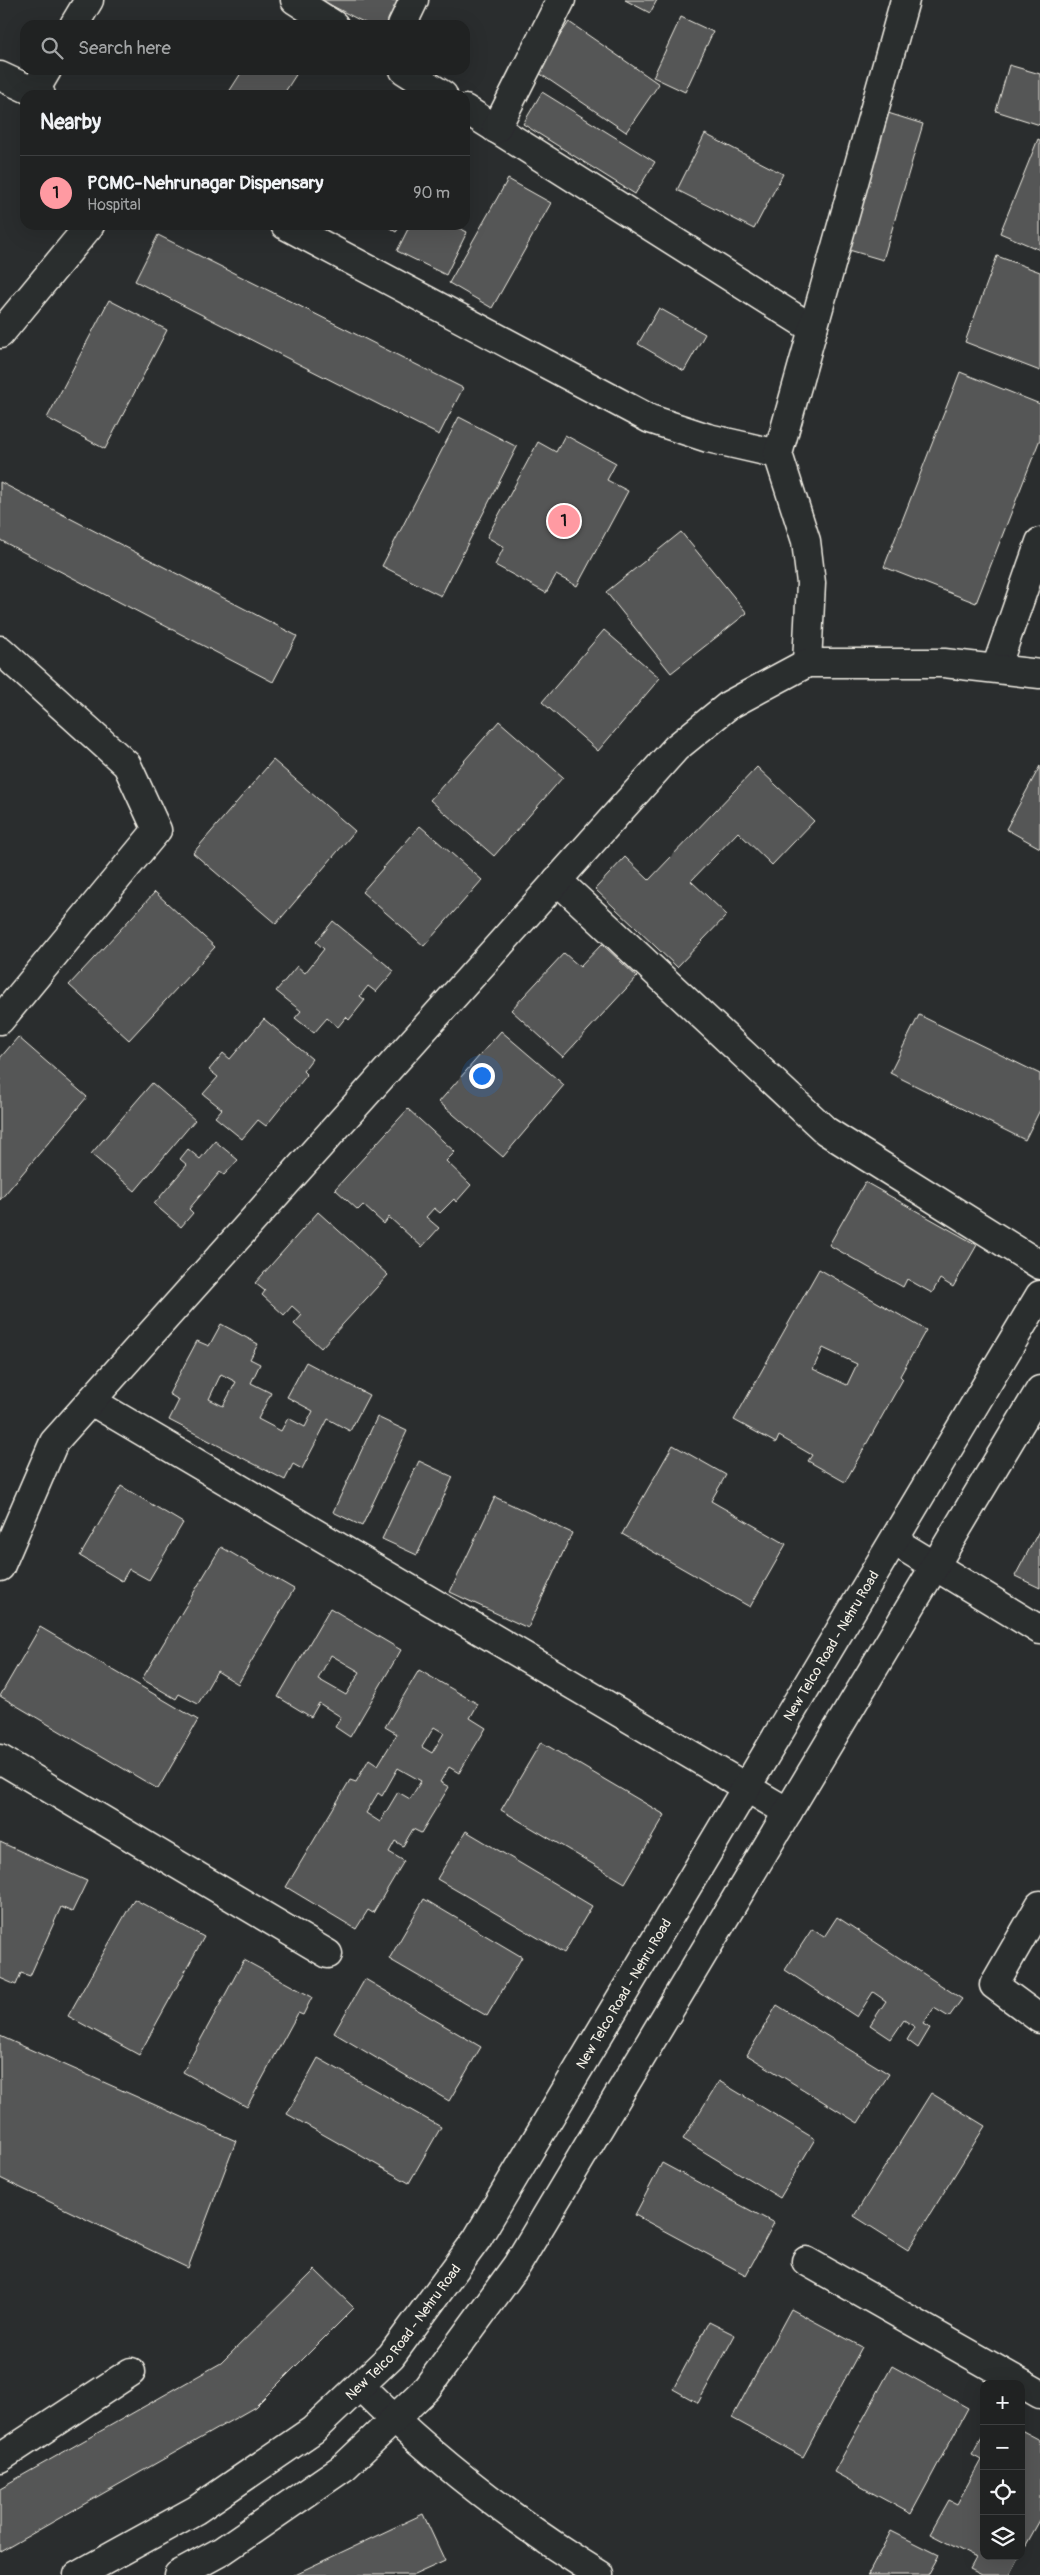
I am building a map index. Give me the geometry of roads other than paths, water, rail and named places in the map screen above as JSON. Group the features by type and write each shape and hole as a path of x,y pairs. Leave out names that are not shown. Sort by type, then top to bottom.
{"street":[{"path":"77,20 89,0"},
{"path":"295,0 326,20"},
{"path":"404,20 414,0"},
{"path":"496,129 561,0"},
{"path":"806,663 811,584 806,541 778,454 905,0"},
{"path":"412,75 435,90"},
{"path":"0,76 41,85"},
{"path":"470,112 813,329"},
{"path":"0,334 86,230"},
{"path":"294,230 650,419 708,438 778,454"},
{"path":"996,668 1040,542"},
{"path":"0,650 127,765 157,830 0,1020"},
{"path":"0,1567 54,1442 676,748 729,705 806,663 944,663 1040,674"},
{"path":"557,880 826,1131 1040,1265"},
{"name":"New Telco Road - Nehru Road","path":"78,2575 196,2510 313,2430 391,2356 477,2239 1040,1295"},
{"path":"178,2575 222,2551 344,2467 427,2388 517,2265 1040,1390"},
{"path":"91,1401 788,1812"},
{"path":"894,1542 1040,1630"},
{"path":"0,1759 328,1954"},
{"path":"1040,1905 994,1985 1040,2019"},
{"path":"806,2261 1040,2394"},
{"path":"0,2458 131,2372"},
{"path":"360,2386 394,2420 440,2461 562,2551 600,2575"}],"place":[{"name":"PCMC-Nehrunagar Dispensary","path":"564,521"}]}
